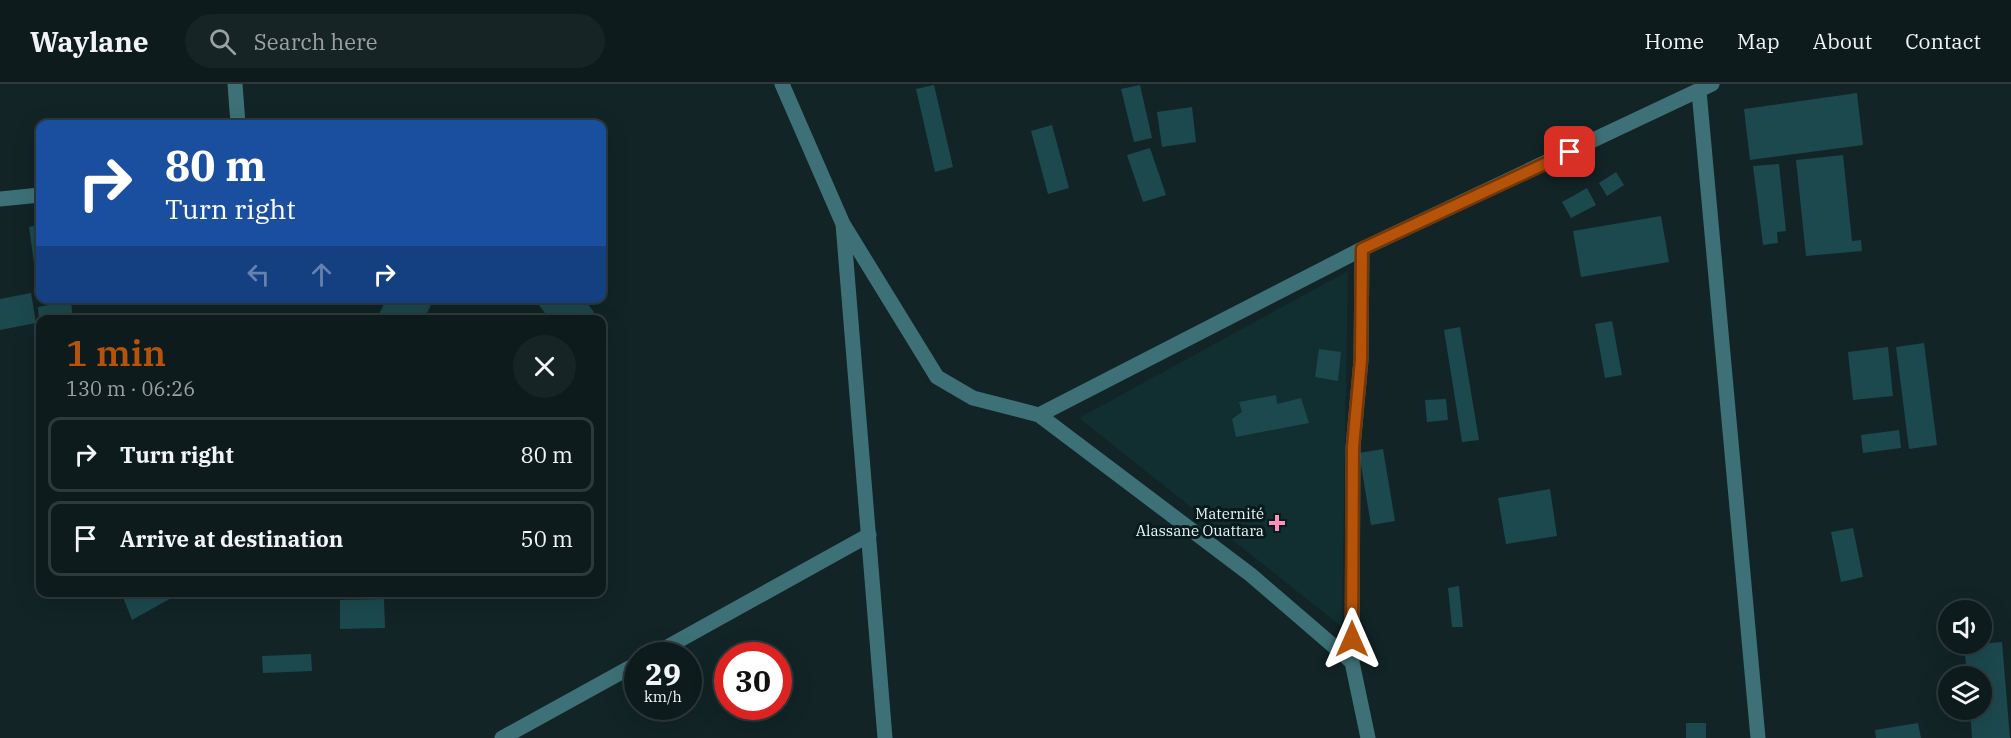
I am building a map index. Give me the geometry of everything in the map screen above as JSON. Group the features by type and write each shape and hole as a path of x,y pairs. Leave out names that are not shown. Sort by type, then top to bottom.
{"street":[{"path":"235,84 238,120"},
{"path":"782,84 843,224 937,377 973,398 1039,415 1251,575 1352,662"},
{"path":"1039,415 1362,249 1706,87 1758,738"},
{"path":"0,199 36,195"},
{"path":"843,224 885,738"},
{"path":"1362,249 1361,360 1353,447 1352,662 1368,738"},
{"path":"676,642 869,535"},
{"path":"502,738 624,671"}],"shaded area":[{"name":"Maternité Alassane Ouattara","path":"1348,271 1342,627 1079,418"}],"building":[{"path":"934,85 953,167 935,172 916,89"},
{"path":"1140,85 1152,138 1134,142 1121,89"},
{"path":"1857,93 1863,145 1750,160 1744,109"},
{"path":"1192,107 1196,142 1162,147 1157,112"},
{"path":"1052,125 1069,188 1048,194 1031,131"},
{"path":"1150,148 1166,195 1143,202 1127,155"},
{"path":"1843,155 1852,241 1861,240 1862,251 1806,256 1796,160"},
{"path":"1779,164 1786,231 1777,232 1778,243 1763,245 1753,166"},
{"path":"1616,172 1624,185 1607,196 1599,183"},
{"path":"1587,188 1596,205 1571,218 1562,202"},
{"path":"1661,216 1669,262 1581,277 1573,231"},
{"path":"36,226 36,277 29,227"},
{"path":"31,293 36,323 0,330 0,299"},
{"path":"71,303 72,315 39,315 38,307"},
{"path":"384,303 432,303 426,315 378,315"},
{"path":"542,303 587,303 594,312 591,315 546,315 539,305"},
{"path":"1612,321 1622,375 1605,378 1595,324"},
{"path":"1460,327 1479,440 1462,442 1444,330"},
{"path":"1924,343 1937,445 1909,449 1896,347"},
{"path":"1888,347 1893,396 1853,400 1848,352"},
{"path":"1319,349 1341,352 1338,381 1315,377"},
{"path":"1276,395 1277,404 1301,398 1309,423 1236,437 1232,419 1242,412 1239,402"},
{"path":"1446,399 1448,420 1427,422 1425,400"},
{"path":"1899,430 1901,448 1863,453 1861,435"},
{"path":"1383,449 1395,521 1371,525 1359,453"},
{"path":"1550,489 1557,536 1506,544 1498,498"},
{"path":"1853,528 1863,577 1841,582 1831,532"},
{"path":"1459,586 1463,627 1452,627 1448,588"},
{"path":"123,597 173,597 132,620"},
{"path":"384,599 385,628 340,629 340,600"},
{"path":"2002,642 2010,738 1972,738 1971,720 1992,720 1992,666 1966,666 1965,654 1992,654 1992,643"},
{"path":"311,654 312,671 263,673 262,656"},
{"path":"1686,723 1706,723 1706,738 1686,738"},
{"path":"1918,723 1921,738 1876,738 1875,730"}],"place":[{"name":"Maternité Alassane Ouattara","path":"1277,523"}],"route":[{"path":"1352,639 1353,447 1361,360 1362,249 1570,152"}]}
